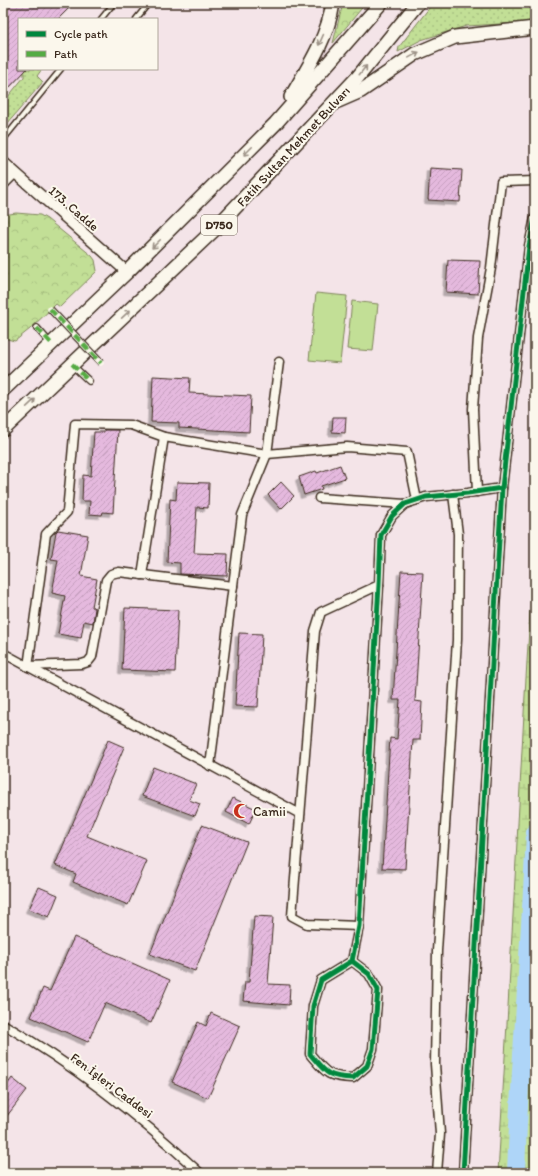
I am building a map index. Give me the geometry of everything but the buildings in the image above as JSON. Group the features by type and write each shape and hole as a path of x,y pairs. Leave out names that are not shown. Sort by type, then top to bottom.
{"highway":[{"path":"275,124 308,67 322,39 331,16 333,3"},
{"name":"D750","path":"3,390 127,272 275,124 382,3"},
{"name":"Fatih Sultan Mehmet Bulvarı","path":"3,430 214,230 357,78 418,3"},
{"path":"333,103 361,91 414,54 455,37 535,28"}],"street":[{"name":"173. Cadde","path":"3,162 127,272"},
{"path":"3,184 14,173"},
{"path":"478,492 473,408 478,338 491,268 501,182 535,181"},
{"path":"463,1173 502,488 529,246 535,218"},
{"path":"50,309 101,363"},
{"path":"37,328 52,344"},
{"path":"210,766 242,515 267,454 279,362"},
{"path":"72,364 89,381"},
{"path":"28,666 46,534 67,512 75,424 131,426 164,437 267,454 347,447 407,452 417,500"},
{"path":"142,575 164,437"},
{"path":"319,498 405,504 426,497 502,488"},
{"path":"437,1173 440,1134 434,1064 437,951 457,640 458,534 453,494"},
{"path":"352,961 369,974 378,990 373,1049 367,1066 353,1078 340,1078 327,1074 310,1054 313,1006 321,980 352,961 359,926 380,584 381,535 392,516 405,504"},
{"path":"28,666 82,664 88,662 92,657 106,580 111,574 119,572 233,586"},
{"path":"359,926 307,924 292,916 315,631 321,612 380,584"},
{"path":"3,653 300,814"},
{"name":"Fen İşleri Caddesi","path":"3,1024 22,1035 98,1087 132,1113 200,1173"}],"lane":[{"path":"102,18 114,3"},
{"path":"137,18 149,3"},
{"path":"3,140 60,70"}],"green space":[{"path":"343,3 366,3 333,43"},
{"path":"433,3 524,3 535,9 535,22 466,26 421,40 398,52 399,47"},
{"path":"26,70 41,70 37,76 43,82 7,124 3,120 3,103 24,77 24,72"},
{"path":"16,213 40,215 47,219 92,256 95,260 97,271 60,307 56,304 15,341 3,338 3,215"},
{"path":"316,293 347,296 340,363 309,360"},
{"path":"352,301 378,304 373,351 347,349"},
{"path":"535,529 535,1173 498,1173 525,690"}],"waterway":[{"path":"516,1173 535,832"}],"marked path":[{"path":"50,309 101,363"},
{"path":"37,328 52,344"},
{"path":"72,364 89,381"}],"cycle path":[{"path":"463,1173 502,488 529,246 535,218"},
{"path":"352,961 369,974 378,990 373,1049 367,1066 353,1078 328,1073 310,1054 313,1006 321,980 352,961 359,926 381,535 392,516 405,504 426,497 502,488"}],"place":[{"name":"Camii","path":"241,811"}]}
